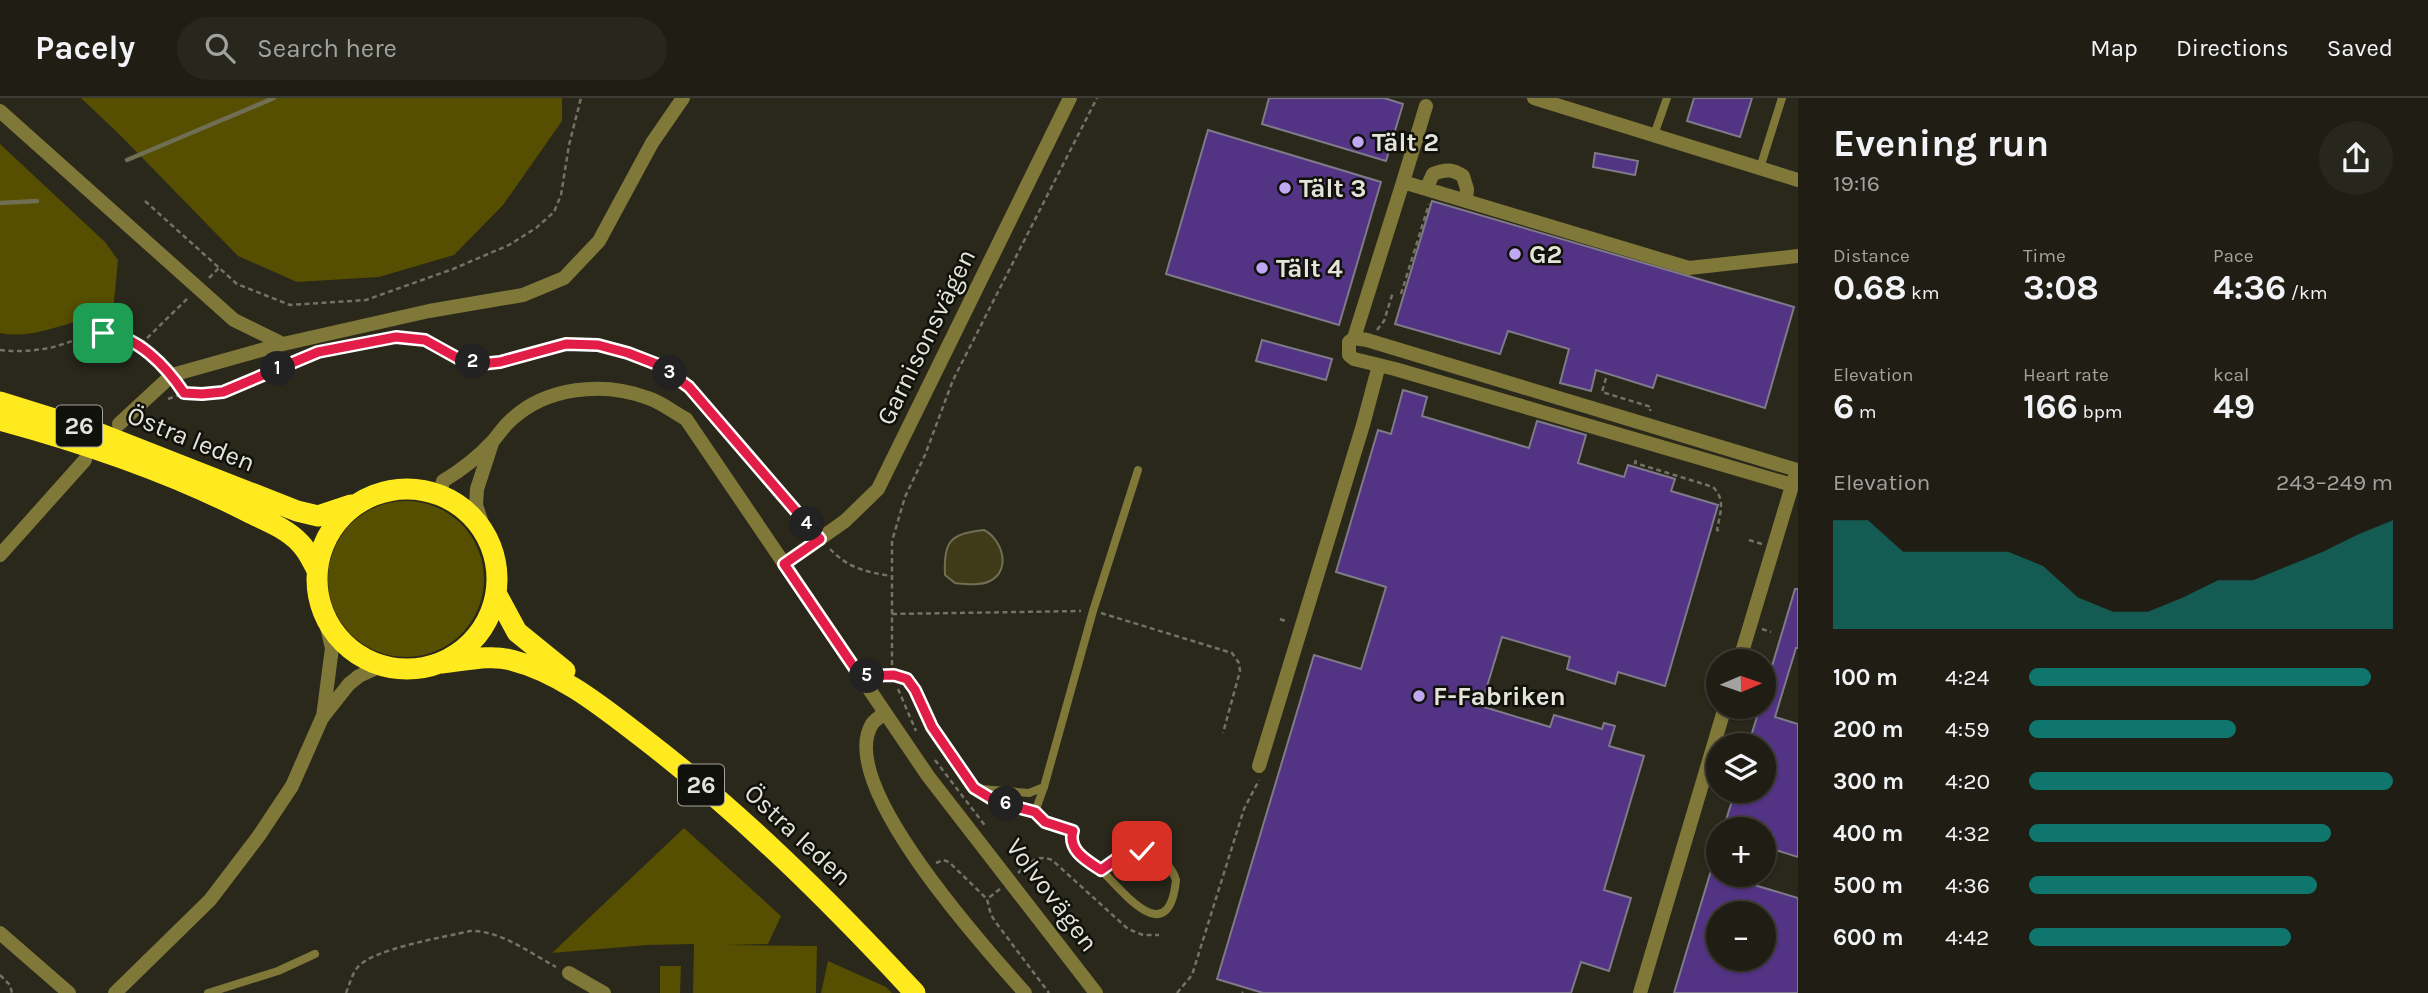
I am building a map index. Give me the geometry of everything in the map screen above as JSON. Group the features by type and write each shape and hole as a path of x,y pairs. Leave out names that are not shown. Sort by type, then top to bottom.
{"highway":[{"name":"Östra leden","path":"0,402 93,431 297,511 318,516 360,502"},
{"name":"Östra leden","path":"0,420 78,443 201,489 293,537 305,549 317,570"},
{"name":"26","path":"399,489 440,495 458,504 474,518 486,535 494,554 498,574 490,617 478,636 462,652 442,663 422,669 402,670 381,666 362,658 332,630 318,591 317,570 322,550 331,531 344,515 360,502 379,493 399,489"},
{"name":"Östra leden","path":"496,595 517,632 560,668 641,725 734,799 824,884 926,993"},
{"name":"Östra leden","path":"442,663 508,659 545,671 605,709 706,788 789,862 915,993"}],"street":[{"path":"119,424 172,375 283,344 429,311 523,295 564,278 599,241 652,144 683,98"},
{"name":"Garnisonsvägen","path":"784,564 845,521 878,489 1070,98"},
{"path":"1534,98 1798,180"},
{"path":"1426,106 1354,338 1347,348 1349,355 1354,359 1792,485"},
{"path":"0,111 234,320 283,344"},
{"path":"1426,189 1433,174 1454,170 1463,176 1467,189 1466,201"},
{"path":"1403,182 1689,268 1798,257"},
{"path":"1354,338 1797,468 1743,649"},
{"path":"1259,766 1379,365"},
{"name":"Volvovägen","path":"440,495 443,481 454,475 492,442 510,421 534,402 568,391 616,389 650,398 686,419 884,713 1050,936 1096,993"},
{"path":"486,535 476,505 477,489 492,442"},
{"path":"0,555 85,460"},
{"path":"322,718 332,648 323,611"},
{"path":"115,993 211,900 292,786 322,718 349,684 381,666"},
{"path":"884,713 872,724 867,741 870,768 893,823 909,852 1025,993"},
{"path":"1640,993 1721,719"},
{"path":"0,933 69,993"},
{"path":"569,973 604,993"}],"lane":[{"path":"1654,135 1667,98"},
{"path":"1760,169 1782,98"},
{"path":"1035,812 1097,598 1138,470"},
{"path":"860,676 894,675 907,679 932,727 974,788 997,802 1035,812 1045,822 1073,831 1070,839 1083,858 1101,870 1143,911 1153,915 1164,912 1172,904 1176,880 1166,861 1142,851 1132,852 1122,855 1101,870"},
{"path":"974,788 1029,793 1044,787"},
{"path":"208,993 278,971 315,954"}],"path":[{"path":"145,201 237,284 290,305 366,300 453,269 509,245 536,228 554,212 561,194 569,145 581,98"},
{"path":"892,667 892,541 898,516 925,455 953,380 1097,98"},
{"path":"1401,294 1425,215"},
{"path":"140,345 219,268"},
{"path":"0,350 49,348 88,335 116,334 140,345 172,375 184,393 202,394 223,392 318,352 396,337 425,340 461,360 481,364 500,362 566,344 598,345 659,365 689,387 840,560 860,571 891,576"},
{"path":"1606,378 1602,392 1651,407 1650,411"},
{"path":"1636,460 1635,463 1713,487 1720,494 1722,505 1717,530 1720,531"},
{"path":"1749,540 1762,544"},
{"path":"1280,620 1288,622"},
{"path":"896,684 917,733"},
{"path":"932,756 988,829"},
{"path":"1020,871 1036,858 1052,860 1128,929 1143,935 1159,935"},
{"path":"930,867 943,860 949,862 988,899 991,915 1048,993"},
{"path":"988,899 1002,887"},
{"path":"346,993 357,967 376,956 470,931 482,930 569,973"},
{"path":"0,975 10,985 12,993"}],"shaded area":[{"path":"81,98 562,98 562,121 503,205 454,255 379,277 297,282 238,256"},
{"path":"0,144 105,242 118,260 113,312 28,334 0,333"},
{"path":"406,501 436,507 461,524 478,549 484,579 478,609 461,634 436,651 406,657 376,651 351,634 334,609 328,579 334,549 351,524 376,507"},
{"path":"984,530 1000,547 1003,562 1001,570 986,583 955,583 945,575 948,546 957,537"},
{"path":"684,828 781,916 768,944 726,945 817,946 816,993 693,993 694,944 552,953"},
{"path":"828,961 886,987 892,993 821,993"},
{"path":"660,966 681,966 680,993 660,993"}],"building":[{"name":"Tält 2","path":"1269,98 1384,98 1403,104 1386,161 1262,124"},
{"path":"1694,98 1752,98 1740,137 1687,121"},
{"path":"1208,130 1381,182 1339,325 1166,274"},
{"path":"1595,153 1638,161 1635,175 1593,167"},
{"name":"G2","path":"1432,201 1794,307 1765,408 1657,375 1653,388 1596,370 1591,391 1560,383 1569,349 1508,331 1500,354 1395,324"},
{"path":"1262,340 1332,359 1326,380 1256,361"},
{"name":"F-Fabriken","path":"1403,390 1427,397 1422,416 1529,448 1537,421 1586,435 1578,463 1624,477 1628,465 1675,479 1671,491 1718,505 1665,686 1618,672 1615,684 1567,669 1570,657 1502,637 1481,706 1550,727 1554,715 1602,729 1604,723 1615,726 1609,746 1644,756 1604,890 1631,898 1609,971 1581,962 1571,993 1263,993 1217,979 1314,655 1361,669 1386,587 1336,572 1378,430 1391,434"},
{"path":"1795,589 1798,589 1798,648 1776,714 1776,653"},
{"path":"1776,717 1798,724 1798,857 1776,850 1776,817 1727,817 1731,803 1776,803 1776,733 1752,733 1756,719"},
{"path":"1706,887 1761,887 1798,898 1798,993 1674,993"}],"waterway":[{"path":"127,160 274,98"},
{"path":"0,203 37,201"}],"place":[{"name":"Tält 2","path":"1358,142"},
{"name":"Tält 3","path":"1285,188"},
{"name":"G2","path":"1515,254"},
{"name":"Tält 4","path":"1262,268"},
{"name":"F-Fabriken","path":"1419,696"}],"route":[{"path":"103,333 129,338 140,345 172,375 184,393 223,392 318,352 396,337 425,340 461,360 481,364 500,362 566,344 598,345 659,365 689,387 820,539 784,564 860,676 894,675 907,679 932,727 974,788 997,802 1035,812 1045,822 1073,831 1070,839 1074,847 1083,858 1101,870 1122,855 1142,851"}]}
